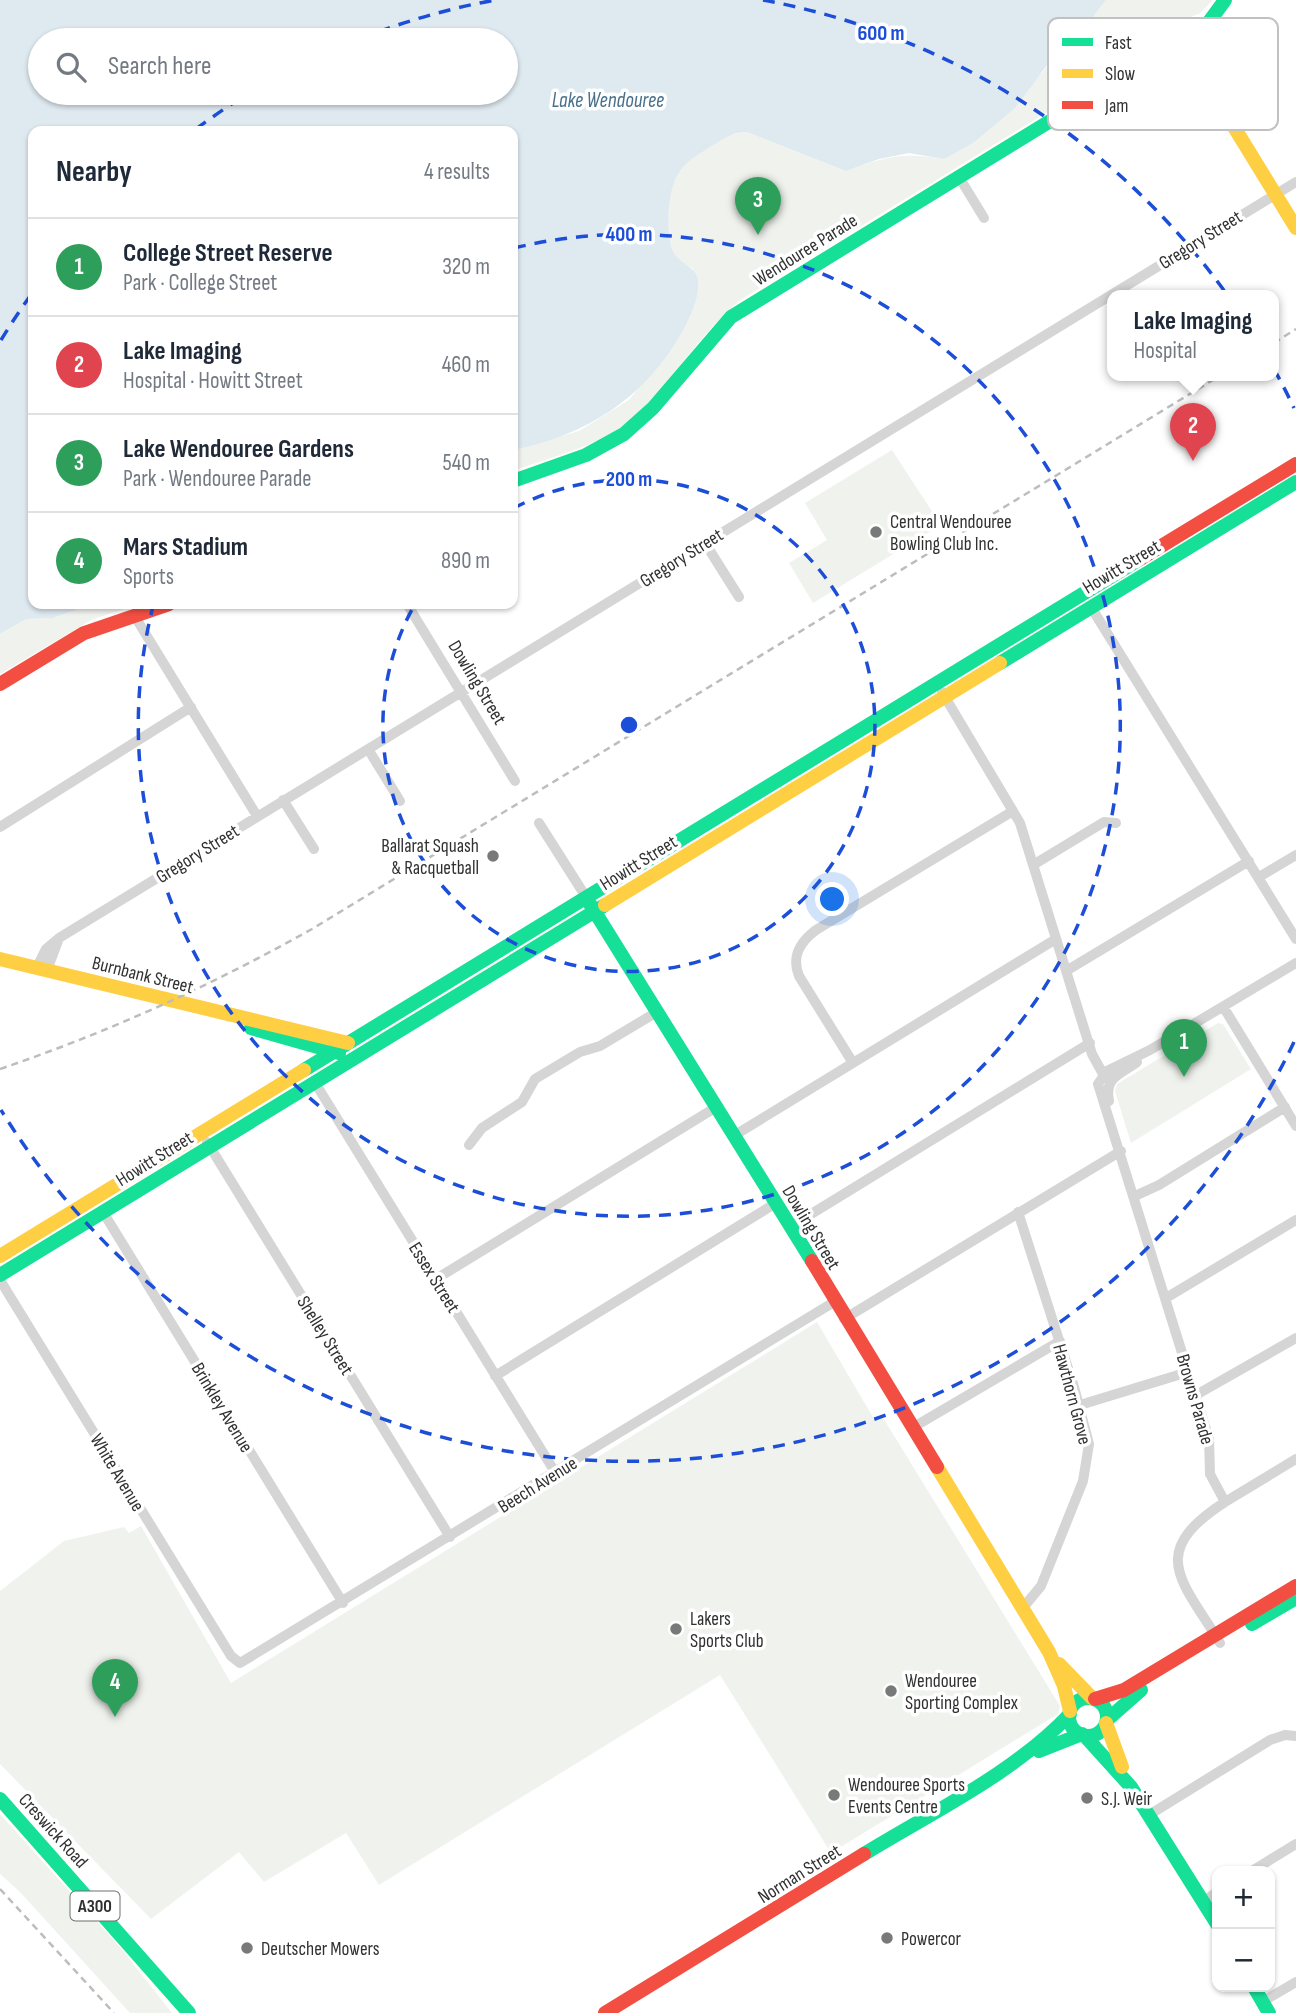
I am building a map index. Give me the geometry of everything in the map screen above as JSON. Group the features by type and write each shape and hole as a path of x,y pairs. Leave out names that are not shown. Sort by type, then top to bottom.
{"main road":[{"path":"1202,18 1222,3"},
{"path":"1212,18 1222,3"},
{"name":"Wendouree Parade","path":"518,479 586,455 624,434 653,408 731,317 1048,122"},
{"path":"1236,130 1296,229"},
{"name":"Howitt Street","path":"0,1278 210,1146 310,1076 339,1044 435,999 595,911 1296,464"},
{"name":"Howitt Street","path":"0,1256 201,1133 310,1076 349,1060 586,897 940,689 1091,607 1296,482"},
{"path":"0,684 84,633 153,609"},
{"name":"Dowling Street","path":"586,897 718,1107 844,1319 1049,1652 1064,1686 1070,1712"},
{"name":"Burnbank Street","path":"0,951 42,969"},
{"name":"Burnbank Street","path":"0,959 238,1019 251,1018 339,1044"},
{"name":"Burnbank Street","path":"238,1019 251,1028 302,1042 339,1044"},
{"path":"302,1042 310,1076"},
{"path":"339,1044 349,1060"},
{"name":"Norman Street","path":"1013,1764 1083,1735 1099,1732 1106,1721 1137,1692 1296,1586"},
{"name":"Norman Street","path":"605,2013 1013,1764 1047,1738 1077,1702 1119,1693 1296,1598"},
{"name":"Dowling Street","path":"1049,1652 1094,1699"},
{"path":"1094,1699 1104,1706 1106,1721 1131,1787"},
{"path":"1070,1712 1072,1726 1131,1787 1212,1916"},
{"name":"Creswick Road","path":"0,1799 189,2013"}],"street":[{"path":"959,177 984,218"},
{"name":"Gregory Street","path":"1118,290 1296,182"},
{"name":"Gregory Street","path":"42,969 46,949 65,934 1107,297"},
{"path":"705,543 739,597"},
{"path":"1091,607 1296,939"},
{"name":"Dowling Street","path":"410,609 515,781"},
{"path":"134,615 257,816"},
{"path":"940,689 1013,811 1033,864 1090,1044 1108,1074 1224,1008 1296,963"},
{"path":"0,827 191,707"},
{"path":"368,749 400,801"},
{"path":"283,800 314,849"},
{"path":"853,1063 799,976 796,957 801,943 816,929 1013,811"},
{"path":"1033,864 1104,822 1116,823"},
{"name":"Dowling Street","path":"539,823 586,897"},
{"path":"1259,877 1296,855"},
{"path":"1066,971 1249,861"},
{"path":"734,1135 1056,940"},
{"path":"1224,1008 1296,1126"},
{"path":"469,1145 485,1126 523,1101 528,1087 535,1079 580,1052 600,1046 657,1012"},
{"path":"790,1227 1090,1044"},
{"name":"Browns Parade","path":"1108,1074 1098,1087 1121,1151 1211,1445 1211,1478 1225,1502"},
{"name":"Essex Street","path":"310,1076 555,1472"},
{"path":"436,1279 718,1107"},
{"path":"1135,1196 1160,1185 1285,1107"},
{"name":"Shelley Street","path":"201,1133 450,1537"},
{"path":"844,1319 1121,1151"},
{"path":"495,1376 776,1203"},
{"name":"Brinkley Avenue","path":"103,1212 343,1603"},
{"name":"Hawthorn Grove","path":"1018,1212 1080,1405 1089,1444 1086,1471 1041,1586 1022,1609"},
{"path":"1167,1298 1296,1220"},
{"name":"White Avenue","path":"0,1278 231,1656 238,1662"},
{"name":"Beech Avenue","path":"238,1662 247,1661 834,1302"},
{"path":"1196,1395 1296,1338"},
{"path":"912,1428 1060,1341"},
{"path":"1080,1405 1188,1372"},
{"path":"1218,1639 1183,1582 1178,1558 1182,1541 1192,1525 1296,1459"},
{"path":"1149,1815 1270,1740 1285,1735 1296,1737"},
{"path":"1260,1866 1296,1844"},
{"path":"1203,1901 1212,1895"},
{"path":"1266,2007 1296,1982"}],"shaded area":[{"path":"1106,0 1213,0 1199,14 1188,18 1092,18"},
{"path":"1048,65 1048,112 742,299 713,326 648,403 621,427 592,443 518,469 518,449 579,431 629,400 678,339 693,269 679,260 673,252 668,211 675,180 692,158 720,140 747,132 846,171 894,157 944,159 1042,73"},
{"name":"Central Wendouree Bowling Club Inc.","path":"892,450 941,525 813,603 789,563 827,540 805,503"},
{"path":"78,609 124,609 93,619 0,674 0,634 26,619 53,618"},
{"path":"1218,1023 1223,1024 1251,1069 1131,1143 1115,1091 1117,1084"},
{"path":"817,1322 874,1419 882,1416 1060,1706 1058,1714 831,1853 720,1675 379,1885 346,1833 264,1882 239,1852 151,1919 0,1764 0,1591 64,1541 124,1527 129,1533 141,1526 231,1683"},
{"path":"0,1814 119,1946 172,2013 130,2013 20,1892 0,1874"}],"water":[{"name":"Lake Wendouree","path":"0,0 1106,0 1092,18 1048,18 1048,64 1015,108 973,143 944,159 909,153 879,159 846,171 747,132 725,138 691,160 676,178 669,209 672,249 694,272 698,281 696,301 682,332 650,376 611,410 565,435 518,449 518,126 28,126 28,609 78,609 53,618 26,619 0,634"}],"railway":[{"path":"1279,340 1296,329"},
{"path":"0,1069 159,1006 312,929 1211,381"},
{"path":"0,1889 114,2013"}],"traffic: fast":[{"path":"1212,18 1225,0"},
{"path":"518,479 586,455 624,434 653,408 731,317 1048,122"},
{"path":"1000,663 1296,482"},
{"path":"304,1070 1140,559"},
{"path":"590,904 812,1261"},
{"path":"0,1275 605,905"},
{"path":"251,1028 339,1053"},
{"path":"1252,1624 1296,1598"},
{"path":"1107,1720 1141,1690"},
{"path":"1088,1698 1101,1704 1107,1717 1101,1730 1088,1736 1075,1730 1069,1717 1075,1704 1088,1698"},
{"path":"864,1854 998,1773 1024,1755 1070,1714"},
{"path":"1039,1751 1082,1734"},
{"path":"1084,1735 1131,1787 1212,1916"},
{"path":"0,1799 189,2013"},
{"path":"1257,1992 1269,2013"}],"traffic: slow":[{"path":"1236,130 1296,228"},
{"path":"605,905 1000,663"},
{"path":"0,959 348,1043"},
{"path":"0,1256 304,1070"},
{"path":"937,1467 1049,1652 1064,1686 1070,1711"},
{"path":"1059,1664 1092,1698"},
{"path":"1106,1723 1122,1767"}],"traffic: jam":[{"path":"1140,559 1296,464"},
{"path":"0,684 84,633 154,609"},
{"path":"812,1261 937,1467"},
{"path":"1095,1699 1124,1690 1296,1586"},
{"path":"605,2013 864,1854"}],"place":[{"name":"Lake Wendouree Gardens","path":"758,235"},
{"name":"Lake Imaging","path":"1193,461"},
{"name":"Central Wendouree Bowling Club Inc.","path":"876,532"},
{"name":"Ballarat Squash & Racquetball","path":"493,856"},
{"name":"College Street Reserve","path":"1184,1077"},
{"name":"Lakers Sports Club","path":"676,1629"},
{"name":"Wendouree Sporting Complex","path":"891,1691"},
{"name":"Mars Stadium","path":"115,1717"},
{"name":"Wendouree Sports Events Centre","path":"834,1795"},
{"name":"S.J. Weir","path":"1087,1798"},
{"name":"Powercor","path":"887,1938"},
{"name":"Deutscher Mowers","path":"247,1948"}]}
